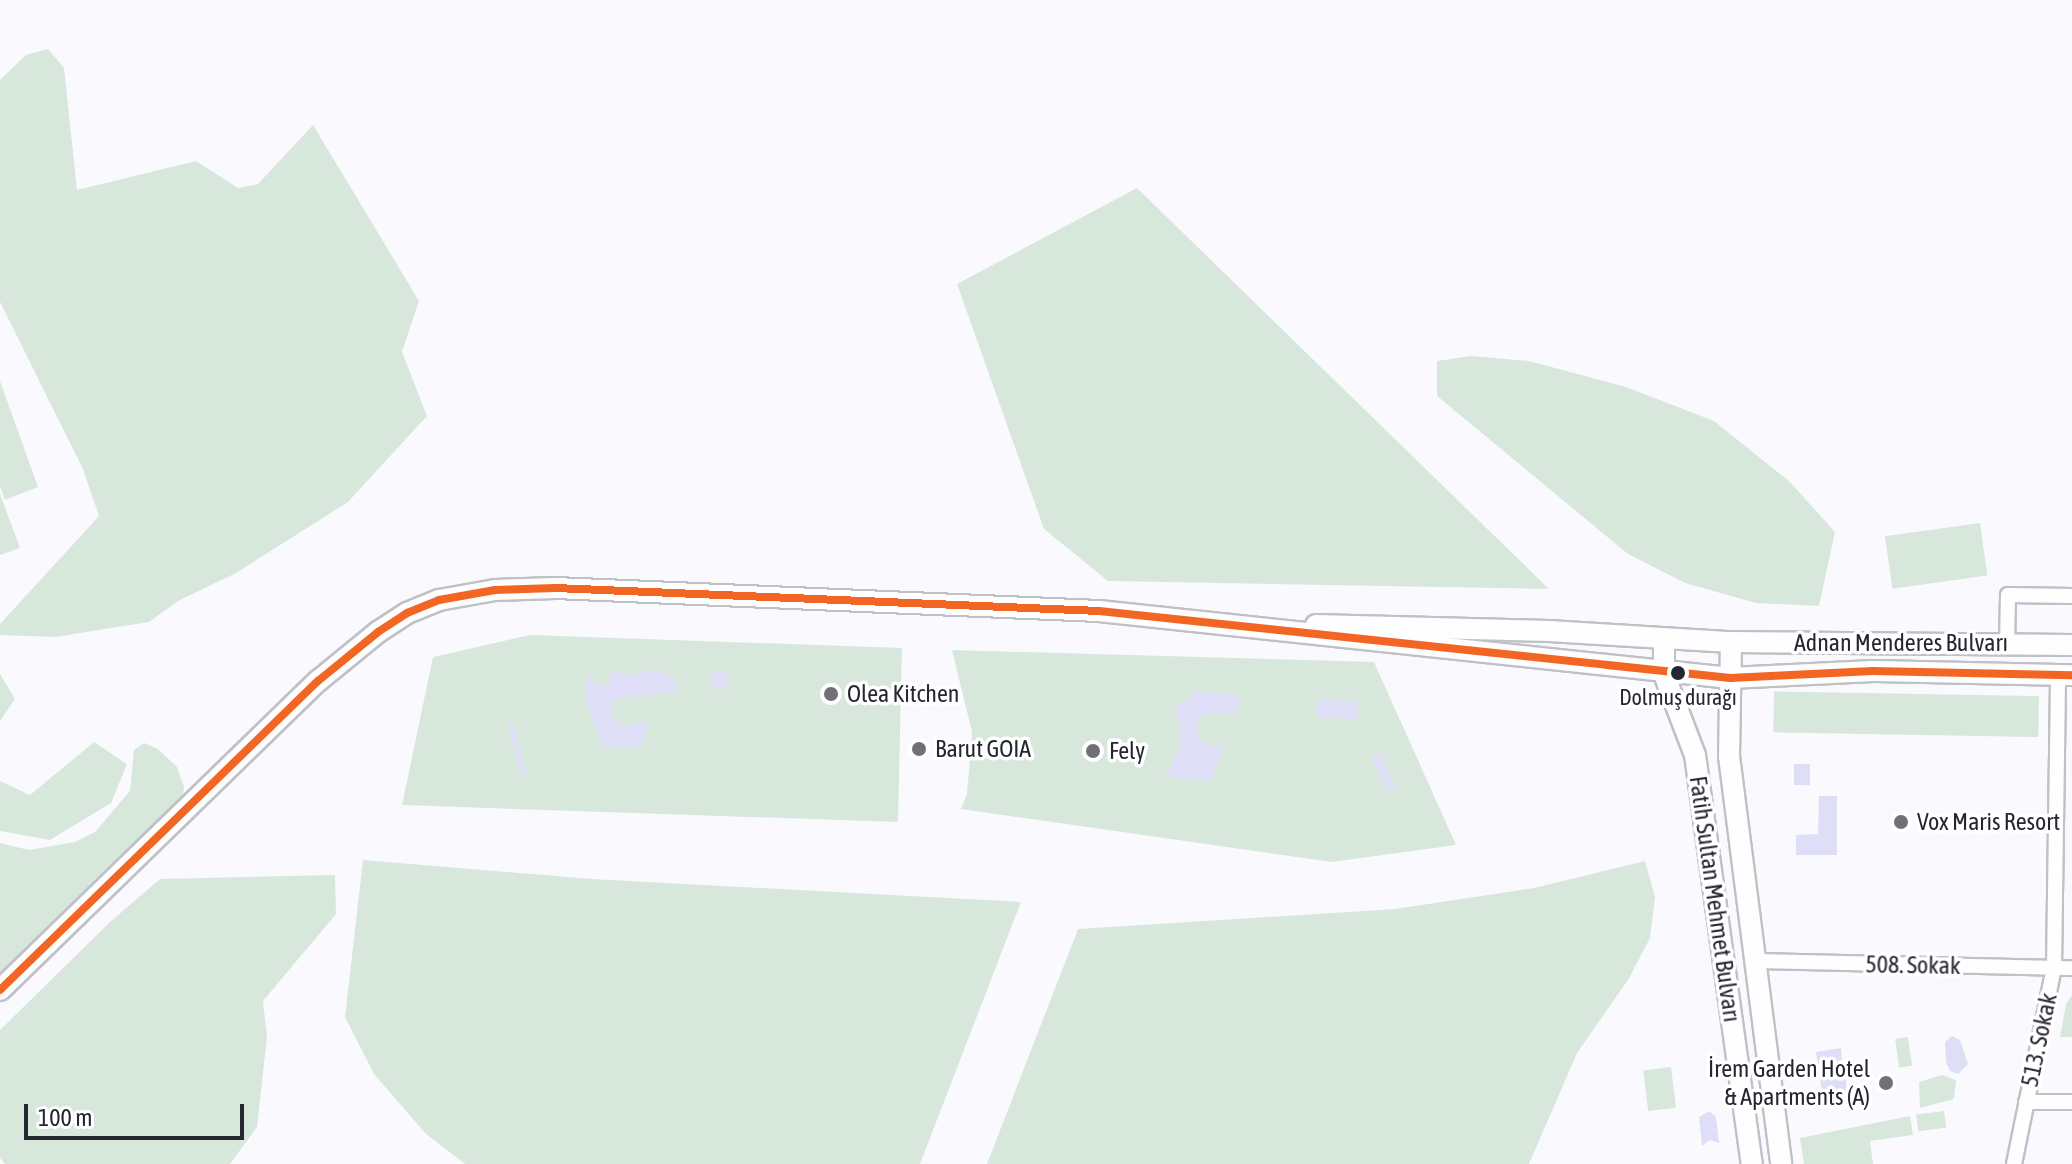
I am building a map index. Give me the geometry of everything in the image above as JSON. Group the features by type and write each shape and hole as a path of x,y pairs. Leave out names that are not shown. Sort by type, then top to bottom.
{"main road":[{"path":"0,990 318,681 378,632 407,613 439,600 495,590 555,588 1099,611 1248,625 1354,641 1664,674"},
{"path":"1248,625 1517,630 1664,639"},
{"name":"Adnan Menderes Bulvarı","path":"1664,639 2072,645"},
{"name":"Fatih Sultan Mehmet Bulvarı","path":"1664,639 1664,674 1695,755 1752,1164"},
{"name":"Fatih Sultan Mehmet Bulvarı","path":"1731,642 1729,756 1781,1164"},
{"name":"Adnan Menderes Bulvarı","path":"1664,674 1730,678 1873,671 2065,674"}],"street":[{"path":"2007,644 2008,595 2072,596"},
{"name":"513. Sokak","path":"2014,1164 2054,968 2065,674"},
{"name":"508. Sokak","path":"1754,961 2072,968"},
{"path":"2026,1102 2072,1102"}],"shaded area":[{"path":"48,49 64,68 77,190 196,161 238,188 258,184 313,125 419,301 402,352 427,416 348,502 236,573 178,601 149,622 55,637 0,635 0,624 99,516 83,469 0,302 0,80 26,55"},
{"path":"1137,188 1549,589 1108,581 1044,529 957,284"},
{"path":"1471,356 1529,361 1626,387 1714,421 1790,482 1835,532 1819,606 1756,603 1685,583 1628,554 1437,396 1437,361"},
{"path":"0,381 38,487 5,500 0,486"},
{"path":"0,494 20,548 0,555"},
{"path":"1980,523 1987,575 1892,589 1885,536"},
{"path":"530,635 902,648 898,822 402,805 433,657"},
{"path":"952,650 1374,662 1456,845 1332,862 961,809 967,794 972,732"},
{"path":"0,674 15,699 0,721"},
{"path":"1774,691 2039,696 2038,737 1773,732"},
{"path":"94,742 127,764 111,803 50,840 0,831 0,781 30,795"},
{"path":"144,743 158,749 177,767 184,787 182,804 0,977 0,843 29,850 75,842 95,832 130,791 134,750"},
{"path":"363,860 592,879 1021,902 920,1164 465,1164 426,1134 374,1074 345,1017"},
{"path":"1645,861 1655,897 1650,938 1628,980 1577,1053 1529,1164 987,1164 1078,929 1395,909 1534,888"},
{"path":"335,875 336,914 263,1001 267,1037 257,1127 230,1164 5,1164 0,1158 0,1030 110,922 160,879"},
{"path":"2072,995 2072,1037 2060,1037 2066,1004"},
{"path":"1908,1037 1912,1066 1899,1068 1895,1039"},
{"path":"1671,1067 1676,1108 1648,1111 1643,1070"},
{"path":"1942,1075 1956,1080 1954,1099 1920,1108 1919,1082"},
{"path":"1944,1111 1946,1128 1918,1131 1916,1114"},
{"path":"1910,1116 1913,1135 1870,1141 1873,1164 1804,1164 1800,1138"}],"water":[{"path":"654,670 674,677 676,692 622,697 615,700 612,708 612,718 620,725 629,727 639,721 649,724 640,748 602,747 585,697 586,681 591,676 596,686 608,685 611,671 630,675"},
{"path":"720,671 729,680 720,689 711,680"},
{"path":"1195,691 1240,696 1237,713 1208,713 1199,718 1197,734 1208,745 1225,747 1209,782 1166,775 1179,748 1181,731 1175,705 1184,703"},
{"path":"1318,699 1358,701 1357,719 1317,717"},
{"path":"514,725 527,775 522,777 508,727"},
{"path":"1380,753 1396,786 1387,791 1371,757"},
{"path":"1794,764 1810,764 1810,785 1794,785"},
{"path":"1819,796 1837,796 1837,855 1796,855 1796,835 1818,834"},
{"path":"1952,1036 1960,1040 1968,1064 1958,1074 1950,1071 1946,1062 1945,1042"},
{"path":"1841,1048 1842,1060 1836,1071 1846,1080 1847,1095 1842,1104 1833,1106 1823,1098 1816,1052"},
{"path":"1709,1111 1716,1117 1719,1143 1710,1140 1702,1146 1699,1117"}],"transit line":[{"path":"0,990 318,681 378,632 407,613 439,600 495,590 555,588 1099,611 1730,678 1873,671 2072,675"}],"place":[{"name":"Dolmuş durağı","path":"1678,673"},
{"name":"Olea Kitchen","path":"831,694"},
{"name":"Barut GOIA","path":"919,749"},
{"name":"Fely","path":"1093,751"},
{"name":"Vox Maris Resort","path":"1901,822"},
{"name":"İrem Garden Hotel & Apartments (A)","path":"1886,1083"}]}
